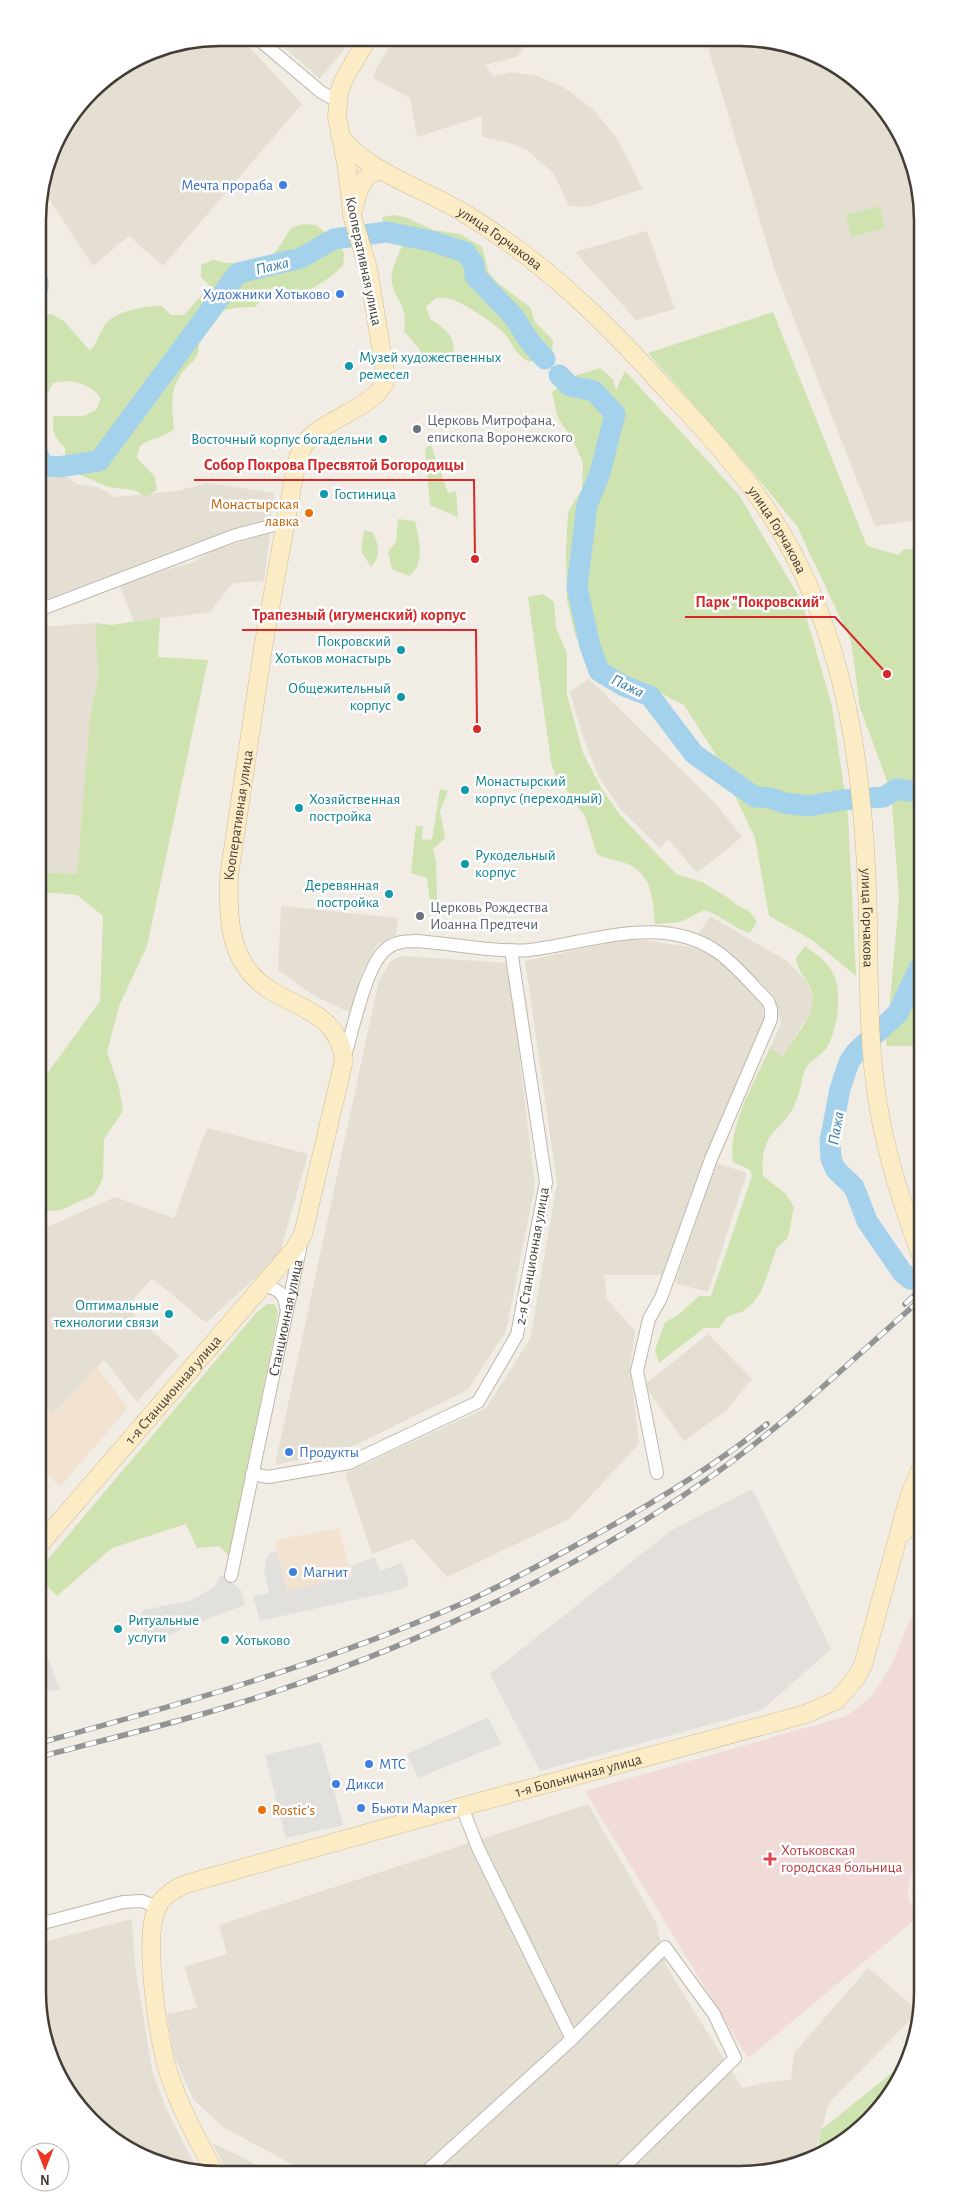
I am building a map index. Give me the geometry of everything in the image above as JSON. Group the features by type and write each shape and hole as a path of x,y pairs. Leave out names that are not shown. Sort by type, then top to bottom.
{"main road":[{"path":"337,101 344,79 363,47"},
{"name":"Кооперативная улица","path":"337,101 337,117 352,215 367,263 386,370 385,384 378,394 324,426 308,438 296,465 263,648 229,876 230,919 238,950 253,976 267,987 319,1016 338,1038 344,1060"},
{"name":"улица Горчакова","path":"340,136 352,150 382,170 475,219 503,238 552,278 636,356 698,423 753,490 781,532 800,567 831,641 843,684 860,778 868,920 872,1059 877,1101 886,1149 913,1235"},
{"path":"352,215 359,188 365,179 376,171 382,170"},
{"name":"Станционная улица","path":"303,1234 344,1060"},
{"name":"1-я Станционная улица","path":"46,1537 264,1286 291,1254 303,1234"},
{"name":"1-я Больничная улица","path":"157,1907 170,1893 186,1884 806,1714 837,1700 856,1678 868,1652 913,1486"},
{"path":"900,1539 913,1521"},
{"path":"157,1907 153,1930 152,1956 156,2007 163,2056 182,2107 211,2165"}],"street":[{"path":"268,47 321,92 337,101"},
{"path":"47,607 233,536 285,522"},
{"path":"344,1060 366,981 383,951 398,942 416,941 529,950 604,936 645,932 676,935 717,951 768,1001 771,1009 771,1019 712,1159 661,1298 646,1328 637,1371 658,1473"},
{"name":"2-я Станционная улица","path":"252,1474 268,1478 349,1463 478,1402 517,1334 546,1182 511,950"},
{"name":"Станционная улица","path":"231,1576 303,1234"},
{"path":"264,1286 276,1289 285,1297 287,1309"},
{"path":"462,1807 478,1848 572,2039"},
{"path":"46,1922 123,1902 142,1901 157,1907"},
{"path":"432,2166 572,2039 665,1947 714,2014 735,2058 625,2166"}],"shaded area":[{"path":"525,46 517,57 485,65 493,76 512,72 537,76 562,86 593,109 616,137 643,189 587,207 569,206 554,174 527,150 510,143 482,137 482,116 417,137 410,98 373,78 376,69 389,47"},
{"path":"708,46 740,46 774,50 796,55 827,69 863,97 878,114 891,133 901,153 908,175 914,220 914,520 875,526 775,271"},
{"path":"208,47 249,47 302,104 163,266 129,236 93,266 48,198 55,164 75,123 89,105 114,82 133,69 153,59 186,50"},
{"path":"283,47 346,47 320,79"},
{"path":"647,231 675,309 636,320 575,252"},
{"path":"47,463 77,484 98,487 115,497 177,491 208,483 274,493 271,517 227,531 47,599"},
{"path":"270,533 264,581 233,583 210,612 134,622 119,584 193,562 214,550"},
{"path":"95,623 98,678 90,716 77,874 47,872 47,626"},
{"path":"589,679 717,805 742,837 697,873 668,839 660,848 621,810 599,777 583,737 570,692"},
{"path":"281,906 398,918 396,935 377,945 362,971 351,1013 316,997 278,970"},
{"path":"710,916 787,961 807,982 812,994 812,1009 783,1056 770,1048 781,1024 774,996 747,969 698,935"},
{"path":"626,939 702,949 717,956 762,1005 764,1023 665,1275 604,1275 607,1299 635,1331 630,1367 639,1444 569,1519 447,1577 413,1539 372,1554 345,1473 486,1408 530,1339 557,1183 525,961"},
{"path":"402,956 508,963 535,1186 506,1331 468,1390 347,1449 275,1465 379,980 391,961"},
{"path":"207,1128 308,1154 279,1256 206,1323 152,1278 126,1308 179,1355 137,1402 104,1360 53,1414 46,1407 46,1228 115,1197 174,1218"},
{"path":"716,1163 747,1173 708,1292 675,1283"},
{"path":"708,1334 752,1379 727,1410 684,1441 644,1385"},
{"path":"97,1367 128,1408 60,1487 46,1474 46,1407 54,1414"},
{"path":"752,1489 831,1649 762,1710 540,1771 490,1674 672,1530"},
{"path":"339,1528 352,1576 287,1591 275,1540"},
{"path":"277,1551 287,1591 352,1576 351,1566 375,1557 380,1571 402,1563 408,1580 408,1586 403,1589 260,1621 253,1596 269,1593 264,1572 268,1554"},
{"path":"222,1575 241,1590 245,1605 191,1625 148,1645 140,1617 143,1610 190,1601 213,1588"},
{"name":"Хотьковская городская больница","path":"910,1619 913,1619 913,1866 907,1895 913,1909 913,1921 748,2058 585,1791 847,1716 872,1696 891,1666"},
{"path":"46,1654 60,1689 46,1691"},
{"path":"488,1717 501,1744 418,1778 407,1754"},
{"path":"321,1742 343,1825 286,1838 265,1755"},
{"path":"588,1804 656,1922 666,1966 742,2088 769,2082 791,2080 794,2053 868,1968 913,2006 911,2019 829,2103 816,2148 785,2160 740,2166 295,2166 223,2127 193,2099 173,2053 167,2014 197,2008 184,1967 227,1954 219,1925"},
{"path":"132,1919 135,1965 152,2070 165,2106 194,2163 164,2157 133,2143 97,2115 69,2079 59,2059 48,2015 46,1941"},
{"path":"212,2143 257,2166 224,2166"}],"green space":[{"path":"880,206 885,228 851,237 846,215"},
{"path":"395,215 408,218 433,230 460,234 482,247 489,273 498,283 531,308 534,321 553,340 552,352 542,360 529,362 523,358 500,329 487,320 456,301 436,298 426,307 430,319 447,332 453,341 454,354 452,362 426,362 420,350 404,331 403,309 392,283 393,268 402,245 384,225 382,217"},
{"path":"303,224 316,225 337,242 344,253 343,266 311,289 300,291 272,289 255,307 222,311 208,318 203,324 197,356 178,379 173,393 174,429 140,446 137,458 155,477 157,490 146,497 134,490 108,487 72,471 65,460 65,448 54,434 54,416 83,416 96,410 101,398 85,385 66,381 53,383 47,395 47,315 52,314 64,321 90,351 107,322 120,314 138,308 162,306 171,315 184,315 210,286 201,277 201,265 213,260 227,263 255,264 267,259 277,250 291,228"},
{"path":"773,312 867,546 898,555 903,550 914,549 914,1046 886,1046 899,899 891,792 860,708 851,641 797,526 746,464 648,353"},
{"path":"600,368 613,379 616,390 625,371 739,495 802,602 832,706 848,815 856,976 812,940 769,916 755,838 714,752 684,705 604,664 599,642 587,645 576,638 567,600 566,551 568,512 582,489 583,463 573,440 558,418 552,392 574,376"},
{"path":"431,445 448,493 456,491 458,517 430,505 425,448"},
{"path":"398,519 415,521 418,536 420,551 418,565 409,576 392,569 388,552 396,542"},
{"path":"364,531 372,532 378,550 376,559 371,567 361,551"},
{"path":"543,594 554,602 556,628 567,653 567,695 583,753 600,786 620,815 676,874 702,882 749,911 757,922 750,933 704,910 681,922 655,924 650,891 643,876 630,865 597,854 585,816 555,774 551,762 528,597"},
{"path":"160,618 158,657 208,660 147,946 119,1006 107,1052 119,1087 123,1111 104,1139 103,1178 94,1195 61,1210 46,1211 47,1074 100,1001 103,916 77,895 47,893 47,872 77,874 90,716 98,678 95,623 111,625"},
{"path":"440,789 448,791 440,811 445,838 433,849 436,861 437,900 430,901 427,878 411,873 416,826 423,826 422,839 432,840"},
{"path":"805,946 824,961 834,975 837,984 838,1004 832,1038 824,1052 807,1066 792,1110 769,1139 765,1148 763,1176 786,1194 794,1207 788,1237 777,1248 761,1292 753,1303 742,1312 728,1316 719,1328 704,1328 659,1363 655,1350 665,1322 677,1316 699,1296 711,1296 752,1176 750,1170 733,1162 732,1148 738,1119 770,1048 783,1056 803,1026 811,1009 812,993 799,969 796,958"},
{"path":"267,1304 274,1304 278,1311 229,1556 219,1546 197,1548 186,1524 112,1548 57,1596 46,1585 46,1561 256,1313"},
{"path":"896,2070 878,2098 863,2115 837,2137 818,2147 821,2130"}],"waterway":[{"name":"Пажа","path":"47,466 58,467 99,461 238,273 301,258 334,239 386,232 431,241 465,252 474,264 475,276 514,317 530,342 545,359"},
{"name":"Пажа","path":"559,375 570,386 594,391 615,414 600,473 587,505 577,587 590,646 599,671 624,686 650,696 694,754 755,797 771,798 784,803 809,806 841,800 884,797 896,789 914,791"},
{"name":"Пажа","path":"913,1280 902,1272 867,1221 854,1187 836,1170 831,1159 830,1141 840,1089 849,1062 856,1052 898,1013 914,980"}],"railway":[{"path":"905,1304 913,1296"},
{"path":"46,1755 214,1711 330,1672 388,1650 445,1625 557,1571 665,1508 743,1453 820,1389 913,1306"},
{"path":"46,1741 202,1697 307,1663 359,1645 461,1604 638,1511 704,1470 767,1424"}],"place":[{"name":"Мечта прораба","path":"283,185"},
{"name":"Художники Хотьково","path":"340,294"},
{"name":"Музей художественных ремесел","path":"349,366"},
{"name":"Церковь Митрофана, епископа Воронежского","path":"417,429"},
{"name":"Восточный корпус богадельни","path":"383,439"},
{"name":"Гостиница","path":"324,494"},
{"name":"Монастырская лавка","path":"309,513"},
{"name":"Собор Покрова Пресвятой Богородицы","path":"475,559"},
{"name":"Покровский Хотьков монастырь","path":"401,650"},
{"name":"Парк \"Покровский\"","path":"887,674"},
{"name":"Общежительный корпус","path":"401,697"},
{"name":"Трапезный (игуменский) корпус","path":"477,729"},
{"name":"Монастырский корпус (переходный)","path":"465,790"},
{"name":"Хозяйственная постройка","path":"299,808"},
{"name":"Рукодельный корпус","path":"465,864"},
{"name":"Деревянная постройка","path":"389,894"},
{"name":"Церковь Рождества Иоанна Предтечи","path":"420,916"},
{"name":"Оптимальные технологии связи","path":"169,1314"},
{"name":"Продукты","path":"289,1452"},
{"name":"Магнит","path":"293,1572"},
{"name":"Ритуальные услуги","path":"118,1629"},
{"name":"Хотьково","path":"225,1640"},
{"name":"МТС","path":"369,1764"},
{"name":"Дикси","path":"336,1784"},
{"name":"Бьюти Маркет","path":"361,1808"},
{"name":"Rostic's","path":"262,1810"},
{"name":"Хотьковская городская больница","path":"770,1859"}]}
